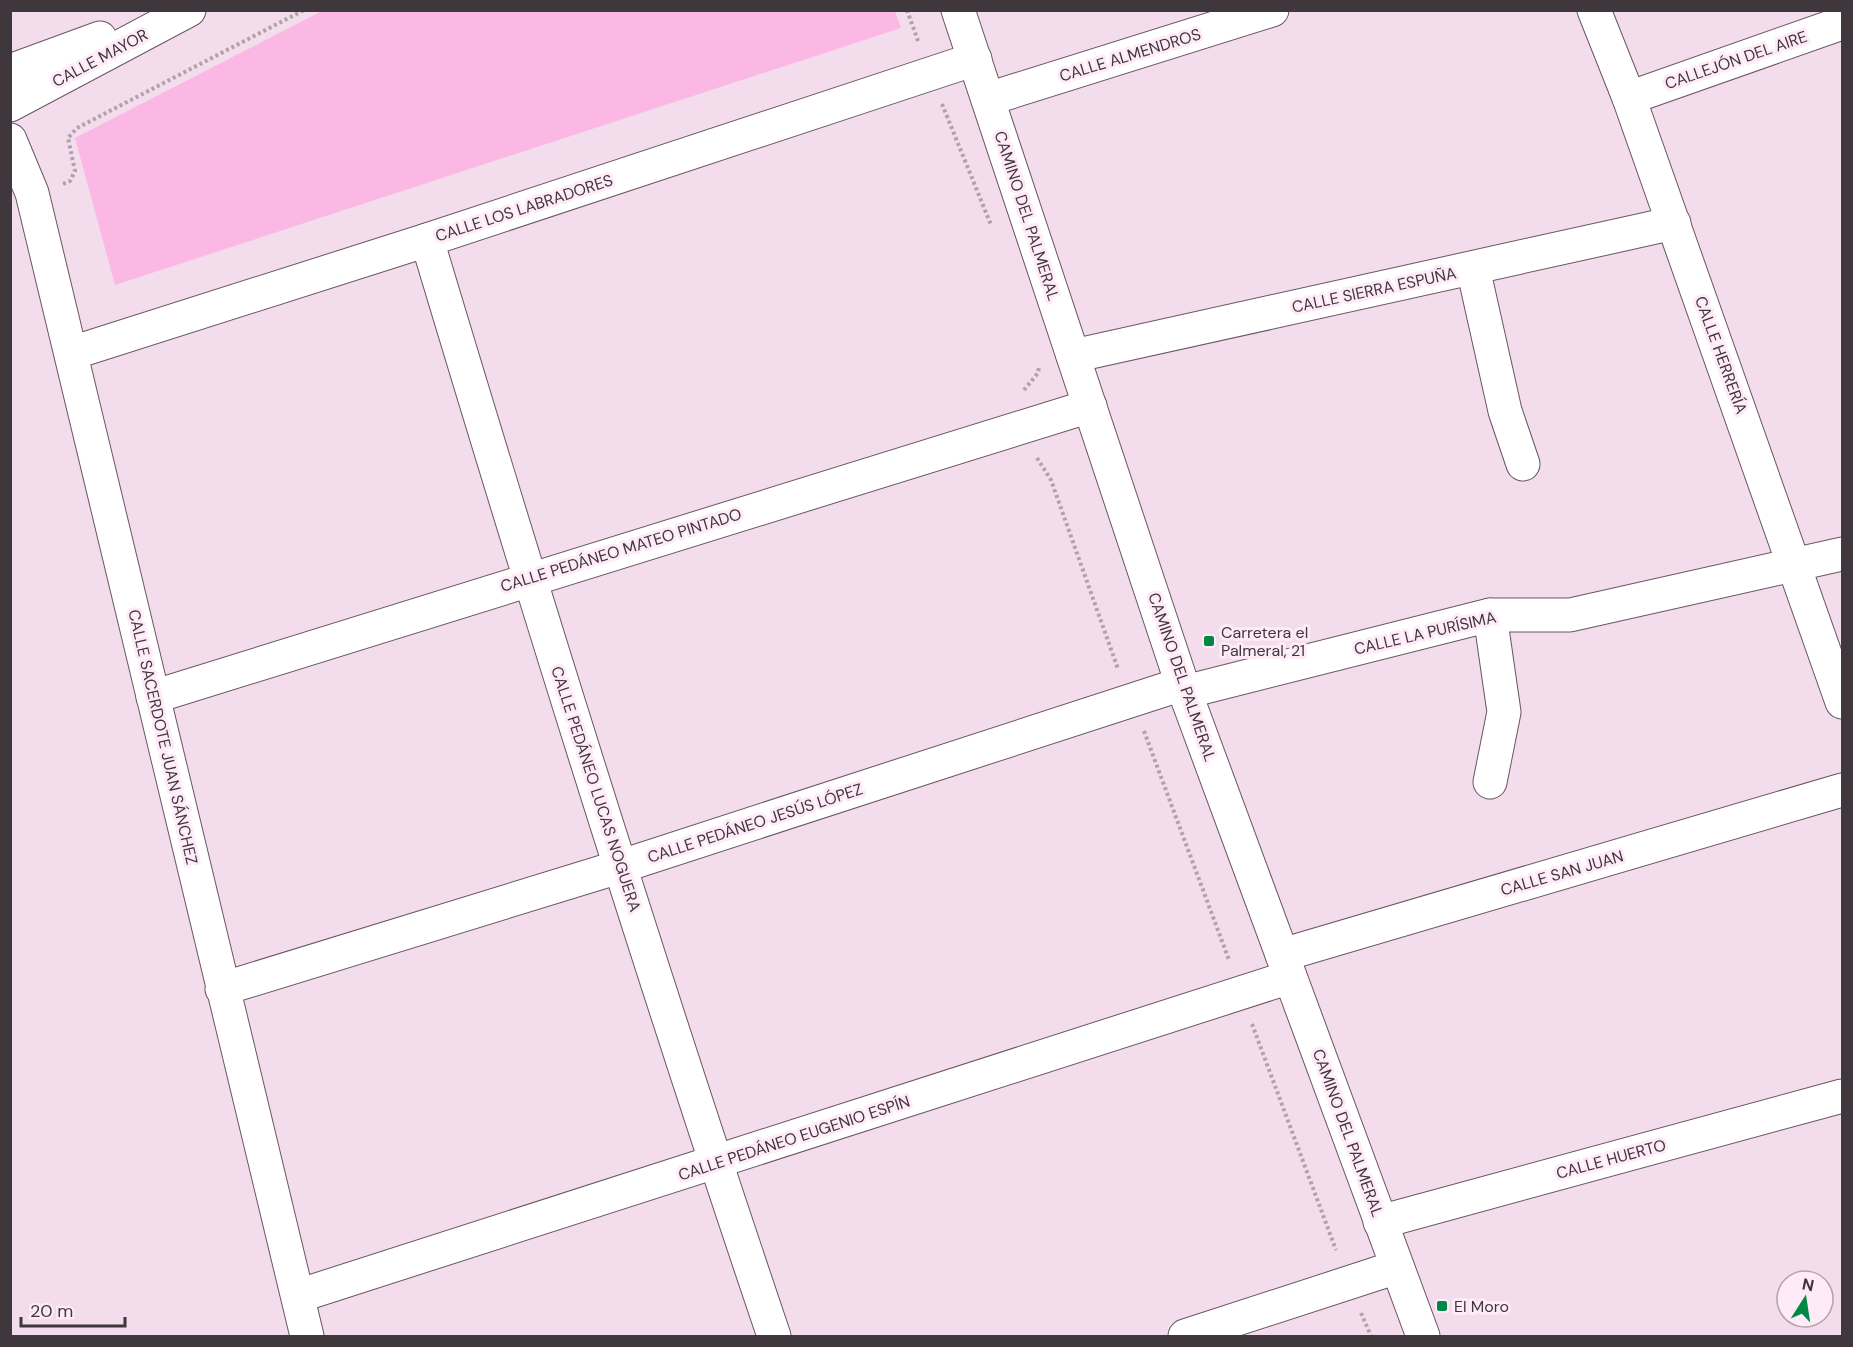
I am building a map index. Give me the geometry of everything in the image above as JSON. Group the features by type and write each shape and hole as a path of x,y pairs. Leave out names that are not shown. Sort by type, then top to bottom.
{"street":[{"path":"10,71 178,10"},
{"name":"CALLE MAYOR","path":"10,105 189,10"},
{"name":"CAMINO DEL PALMERAL","path":"958,10 1184,688 1423,1336"},
{"name":"CALLE ALMENDROS","path":"988,99 1272,10"},
{"name":"CALLE HERRERÍA","path":"1594,10 1629,98 1674,223 1796,564 1842,702"},
{"name":"CALLEJÓN DEL AIRE","path":"1629,98 1842,23"},
{"name":"CALLE LOS LABRADORES","path":"72,353 427,240 975,59"},
{"name":"CALLE SACERDOTE JUAN SÁNCHEZ","path":"10,140 32,193 72,353 222,989 307,1336"},
{"name":"CALLE SIERRA ESPUÑA","path":"1074,356 1674,223"},
{"name":"CALLE PEDÁNEO LUCAS NOGUERA","path":"427,240 528,579 622,866 715,1164 774,1336"},
{"path":"1473,268 1505,411 1523,465"},
{"name":"CALLE PEDÁNEO MATEO PINTADO","path":"153,697 1090,406"},
{"name":"CALLE LA PURÍSIMA","path":"1184,688 1490,615 1570,615 1842,554"},
{"path":"1490,615 1504,712 1490,782"},
{"name":"CALLE PEDÁNEO JESÚS LÓPEZ","path":"222,989 622,866 1184,688"},
{"name":"CALLE SAN JUAN","path":"1286,966 1842,790"},
{"name":"CALLE PEDÁNEO EUGENIO ESPÍN","path":"298,1296 715,1164 1286,966"},
{"name":"CALLE HUERTO","path":"1380,1222 1842,1096"},
{"path":"1185,1336 1397,1267"}],"path":[{"path":"32,193 70,182 75,171 69,138 77,128 304,10"}],"shaded area":[{"path":"322,11 895,11 901,28 115,285 75,138"}],"place":[{"name":"Carretera el Palmeral, 21","path":"1209,641"},
{"name":"El Moro","path":"1442,1306"}]}
